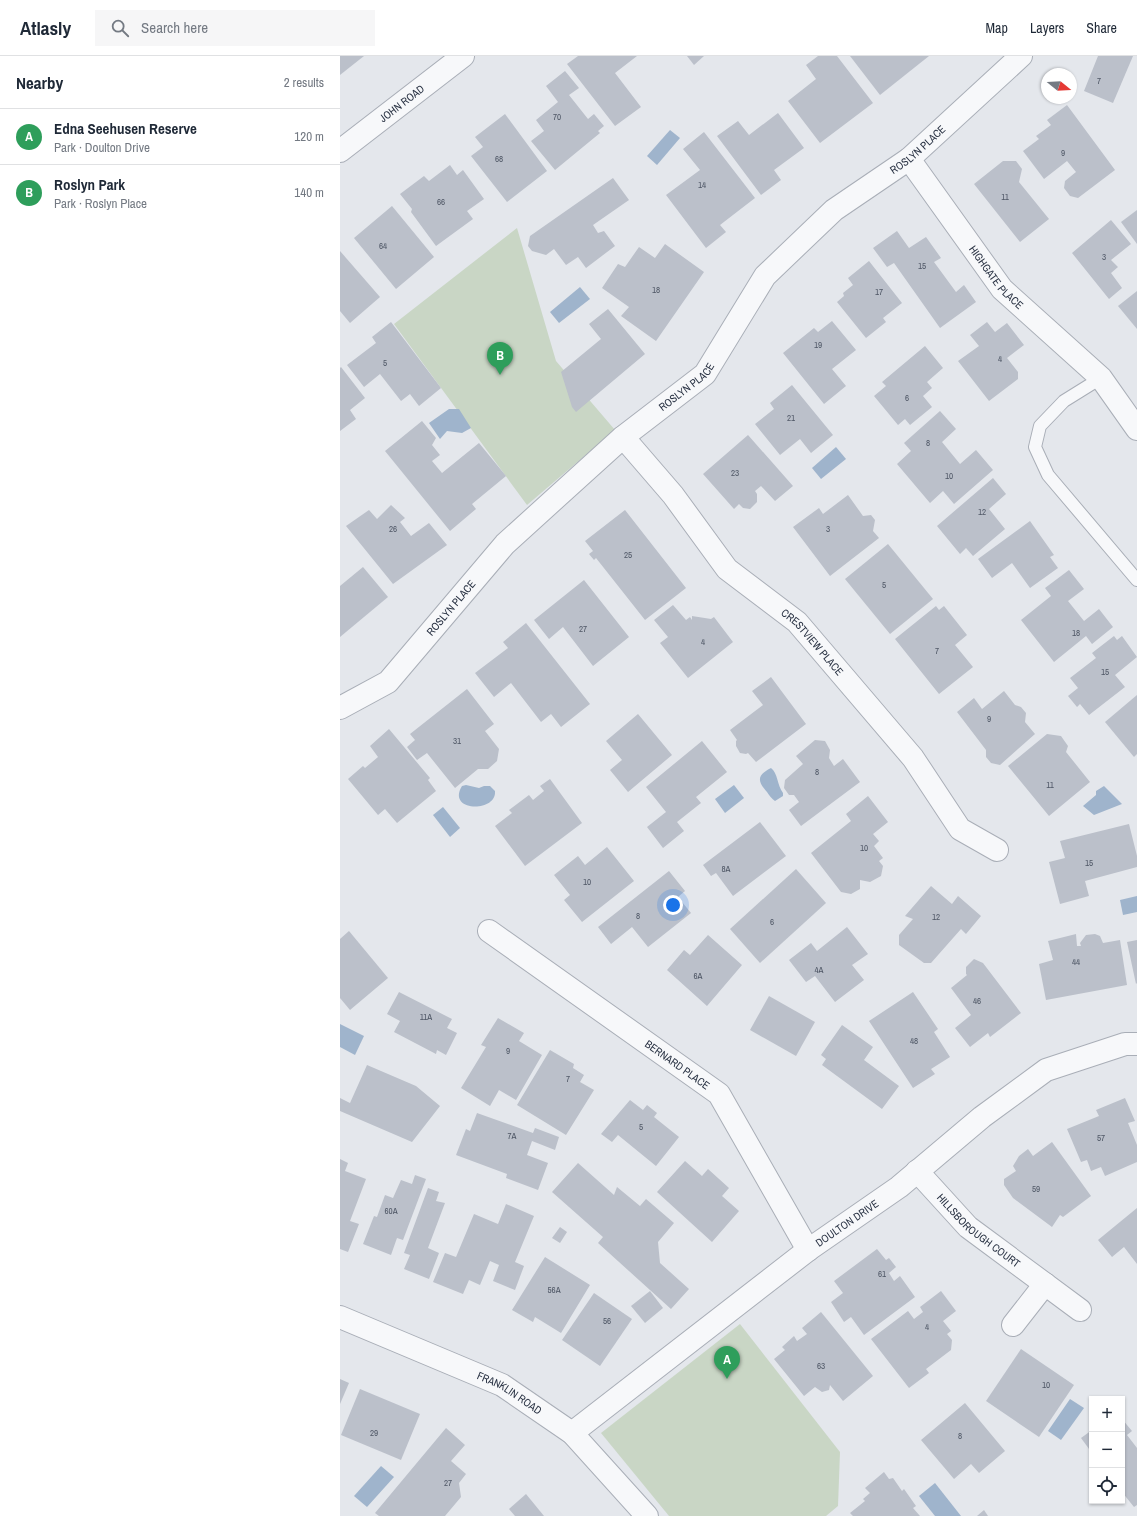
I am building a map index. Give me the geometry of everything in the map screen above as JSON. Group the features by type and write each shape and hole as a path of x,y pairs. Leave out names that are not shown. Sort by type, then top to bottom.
{"street":[{"name":"JOHN ROAD","path":"340,151 463,56"},
{"name":"ROSLYN PLACE","path":"340,708 388,682 505,544 624,438 705,374 765,276 834,210 909,159 1021,56"},
{"name":"HIGHGATE PLACE","path":"909,159 1002,289 1101,378 1137,429"},
{"name":"CRESTVIEW PLACE","path":"624,438 673,495 726,569 797,622 913,758 960,829 997,850"},
{"name":"BERNARD PLACE","path":"489,931 719,1094 808,1250"},
{"name":"DOULTON DRIVE","path":"572,1433 808,1250 899,1187 982,1117 1046,1070 1125,1044 1137,1044"},
{"name":"HILLSBOROUGH COURT","path":"918,1172 968,1227 1080,1310"},
{"path":"1013,1325 1045,1284"},
{"name":"FRANKLIN ROAD","path":"340,1317 502,1385 572,1433 647,1516"}],"lane":[{"path":"1101,378 1064,401 1040,426 1035,447 1048,475 1137,580"}],"green space":[{"path":"517,228 556,361 615,430 527,505 394,324"},
{"path":"740,1324 840,1452 838,1506 826,1516 669,1516 601,1433"}],"water":[{"path":"670,130 680,138 657,165 647,156"},
{"path":"580,287 590,299 559,323 550,312"},
{"path":"449,409 459,409 471,428 462,433 447,431 440,439 429,423"},
{"path":"836,447 846,459 821,479 812,468"},
{"path":"771,768 775,773 783,793 783,796 775,801 761,785 760,781 763,773"},
{"path":"466,785 479,788 490,786 495,791 494,798 481,806 466,805 461,801 459,795 462,786"},
{"path":"734,785 744,798 725,813 715,799"},
{"path":"1104,786 1122,804 1094,815 1083,806 1096,795 1096,791"},
{"path":"443,807 460,828 450,837 433,815"},
{"path":"1137,896 1137,912 1123,915 1120,900"},
{"path":"340,1024 364,1036 355,1055 340,1047"},
{"path":"1070,1399 1084,1408 1061,1440 1048,1431"},
{"path":"381,1466 394,1477 367,1507 354,1496"},
{"path":"935,1483 961,1516 935,1516 919,1496"}],"building":[{"path":"340,56 364,56 340,75"},
{"path":"578,56 637,56 615,73 641,107 615,126 567,64"},
{"path":"687,56 704,56 694,65"},
{"path":"818,56 837,56 873,103 820,143 788,101 816,79 806,65"},
{"path":"850,56 929,56 880,95"},
{"path":"1098,56 1133,56 1113,103 1084,91"},
{"path":"565,71 579,88 569,95 588,119 594,114 604,126 598,131 600,133 555,170 531,141 544,131 536,120 558,102 546,86"},
{"path":"1067,105 1115,170 1078,198 1070,196 1064,188 1065,181 1076,172 1067,161 1044,179 1023,151 1039,139 1036,136 1051,125 1047,120"},
{"path":"778,113 804,148 774,170 781,180 761,195 717,136 738,121 749,135"},
{"path":"505,114 547,171 507,202 471,156 483,147 475,137"},
{"path":"704,132 755,198 720,225 726,232 706,248 666,195 700,170 683,149"},
{"path":"1003,161 1016,161 1022,169 1019,182 1049,219 1020,242 974,184"},
{"path":"450,165 457,175 463,170 484,199 467,211 473,219 436,246 411,212 412,209 400,194 424,176 429,181"},
{"path":"613,178 629,200 593,225 598,233 604,231 615,246 586,268 578,257 566,265 554,249 546,255 532,251 528,246 530,236"},
{"path":"392,206 434,257 396,289 354,238"},
{"path":"1137,210 1137,244 1121,222"},
{"path":"1111,220 1131,244 1111,260 1118,267 1111,273 1122,288 1109,299 1072,253"},
{"path":"897,231 909,248 926,237 941,258 934,262 956,292 964,285 976,302 940,328 894,263 887,267 873,248"},
{"path":"665,244 704,272 656,341 621,316 629,307 602,288 618,264 625,267 639,247 655,258"},
{"path":"340,251 380,297 350,323 340,311"},
{"path":"869,261 902,303 883,318 886,322 866,338 837,302 844,296 843,293 853,285 848,278"},
{"path":"1137,291 1137,329 1118,306"},
{"path":"608,309 645,354 576,412 572,407 561,372 601,339 589,324"},
{"path":"832,321 856,350 832,369 846,386 824,404 783,353 814,328 818,332"},
{"path":"391,322 441,388 419,406 410,394 401,401 380,374 364,387 347,365 376,343 372,337"},
{"path":"987,322 995,332 1007,323 1024,345 1007,358 1018,372 1018,379 989,401 958,361 979,346 970,335"},
{"path":"925,346 943,368 927,382 932,388 923,396 932,407 910,425 905,419 898,425 874,396 886,386 882,382"},
{"path":"341,367 365,398 350,410 356,419 340,431 340,368"},
{"path":"792,385 833,435 811,453 800,439 780,455 755,424 774,409 770,403"},
{"path":"940,411 956,429 942,442 960,464 976,450 993,470 954,504 943,491 930,503 897,464 911,451 904,443"},
{"path":"422,421 436,438 432,445 440,455 432,461 442,473 479,443 506,476 472,504 476,509 450,531 385,451"},
{"path":"748,435 793,486 775,501 761,486 755,491 757,494 757,502 750,509 743,508 739,504 734,509 703,474"},
{"path":"993,478 1006,494 989,509 1005,529 973,556 966,548 960,554 937,526"},
{"path":"848,495 863,516 871,515 875,520 873,531 879,538 830,576 793,527 819,508 823,514"},
{"path":"391,505 405,518 400,522 411,536 429,523 447,545 393,584 346,526 369,510 377,519"},
{"path":"625,510 686,588 645,620 596,558 594,560 589,554 593,551 585,541"},
{"path":"1030,521 1054,555 1050,557 1058,568 1030,588 1012,563 992,578 978,559"},
{"path":"888,544 933,599 890,634 845,579"},
{"path":"363,567 388,597 340,637 340,586"},
{"path":"1069,570 1084,589 1068,601 1084,621 1099,609 1113,627 1092,644 1086,636 1054,662 1021,620 1051,596 1045,588"},
{"path":"584,580 629,637 593,666 563,627 549,639 534,620"},
{"path":"673,605 686,620 690,617 692,620 692,616 711,619 714,617 733,642 688,678 660,643 668,637 654,620"},
{"path":"936,606 939,610 944,606 967,635 955,645 973,667 939,694 895,639"},
{"path":"526,623 590,704 561,727 551,714 541,722 511,683 494,697 475,673 508,648 503,642"},
{"path":"1114,636 1117,640 1122,636 1137,657 1115,675 1125,687 1089,715 1080,704 1077,707 1068,696 1078,688 1070,678 1096,658 1092,653"},
{"path":"771,677 806,724 756,762 748,753 740,753 736,746 737,740 730,730 763,705 752,691"},
{"path":"467,689 494,724 485,731 499,749 497,761 488,769 478,769 455,788 427,753 417,760 407,747 415,740 410,734"},
{"path":"1004,691 1015,705 1021,707 1026,713 1025,722 1035,734 1000,765 991,763 986,757 986,750 957,712 974,698 982,709"},
{"path":"1137,695 1137,754 1134,757 1105,722"},
{"path":"638,714 672,755 628,792 610,770 622,760 606,741"},
{"path":"389,729 430,778 428,780 436,791 397,823 385,809 378,815 348,779 363,766 365,768 378,757 370,746"},
{"path":"1047,734 1061,736 1068,746 1066,752 1090,782 1049,816 1008,766"},
{"path":"815,740 825,741 830,750 829,758 834,766 843,759 860,782 801,826 789,810 799,802 794,795 789,795 784,788 785,780 803,764 796,756"},
{"path":"702,741 727,772 696,797 701,803 677,822 684,831 663,848 647,827 666,812 646,787"},
{"path":"550,779 582,823 525,866 495,826 512,813 509,810 529,795 533,800 544,791 540,786"},
{"path":"868,796 888,822 873,834 879,841 874,846 883,858 879,861 883,866 881,876 870,882 860,880 860,889 851,894 841,892 811,853 851,821 846,814"},
{"path":"760,822 786,856 733,896 716,873 711,876 703,865"},
{"path":"1129,824 1137,856 1137,867 1085,881 1089,896 1060,904 1049,862 1065,858 1060,841"},
{"path":"607,847 634,881 582,922 564,900 570,895 554,875 578,856 585,865"},
{"path":"796,869 826,903 760,963 730,929"},
{"path":"669,871 685,891 678,897 691,913 648,947 632,927 611,944 598,927"},
{"path":"931,886 952,904 958,896 981,916 966,934 961,929 931,963 924,963 899,945 899,935 913,919 905,916"},
{"path":"847,927 868,954 852,965 864,980 835,1002 815,976 806,982 789,960 811,943 817,951"},
{"path":"349,931 388,978 350,1010 340,998 340,939"},
{"path":"1076,934 1077,946 1081,946 1080,943 1086,935 1095,934 1100,936 1103,943 1120,940 1127,985 1046,1000 1039,964 1053,960 1048,941"},
{"path":"708,935 742,965 707,1006 667,970 684,950 690,955"},
{"path":"1137,940 1137,983 1136,984 1127,942"},
{"path":"974,959 983,963 1021,1013 990,1037 988,1033 970,1047 955,1028 971,1015 951,988 967,975 966,967"},
{"path":"399,992 452,1019 447,1028 457,1033 446,1055 437,1050 436,1054 394,1032 400,1021 387,1014"},
{"path":"913,992 938,1029 934,1032 950,1057 931,1069 935,1074 913,1088 869,1021"},
{"path":"769,996 815,1022 796,1056 750,1030"},
{"path":"498,1018 524,1033 519,1041 542,1055 516,1100 499,1090 490,1106 461,1088 486,1047 481,1045"},
{"path":"842,1025 873,1047 864,1060 899,1086 882,1109 822,1065 826,1059 821,1055"},
{"path":"550,1050 574,1064 573,1068 584,1075 580,1082 594,1090 566,1135 517,1105"},
{"path":"367,1065 416,1086 440,1106 412,1142 340,1111 340,1098 350,1103"},
{"path":"1125,1098 1135,1121 1128,1123 1137,1145 1137,1162 1105,1176 1101,1167 1091,1171 1087,1160 1081,1162 1067,1129 1099,1116 1096,1110"},
{"path":"630,1100 643,1110 647,1105 657,1113 654,1117 679,1137 656,1166 618,1135 612,1142 601,1134"},
{"path":"477,1113 533,1133 535,1128 559,1137 555,1150 532,1141 527,1155 548,1163 538,1190 506,1178 507,1174 456,1155 466,1129 470,1131"},
{"path":"1052,1142 1091,1196 1063,1217 1060,1215 1052,1227 1013,1198 1004,1185 1004,1179 1016,1171 1013,1166 1019,1156 1028,1149 1033,1156"},
{"path":"340,1159 348,1163 345,1171 366,1179 350,1221 359,1224 348,1252 340,1249"},
{"path":"685,1161 702,1176 708,1169 729,1188 722,1196 739,1211 712,1242 657,1192"},
{"path":"578,1163 614,1195 617,1187 640,1206 646,1199 674,1223 658,1242 660,1263 689,1289 671,1309 598,1243 603,1237 552,1192"},
{"path":"415,1175 426,1179 403,1240 397,1238 391,1255 363,1244 374,1216 377,1217 385,1195 393,1198 401,1180 412,1184"},
{"path":"428,1188 439,1192 436,1201 445,1203 428,1248 439,1253 429,1279 404,1269 410,1255 404,1253"},
{"path":"506,1204 534,1216 515,1262 524,1266 515,1290 493,1281 499,1265 490,1261 480,1285 469,1280 463,1294 433,1282 445,1253 456,1257 474,1214 498,1224"},
{"path":"1137,1208 1137,1264 1124,1247 1112,1257 1098,1240"},
{"path":"560,1227 567,1232 560,1243 552,1238"},
{"path":"877,1249 886,1260 889,1258 896,1267 889,1273 894,1281 900,1276 915,1297 864,1335 851,1317 844,1322 831,1302 843,1293 834,1281"},
{"path":"545,1257 590,1285 561,1333 535,1317 533,1322 512,1310"},
{"path":"650,1291 663,1308 645,1323 631,1306"},
{"path":"941,1291 956,1311 943,1321 951,1331 947,1334 952,1340 951,1350 926,1369 929,1373 909,1388 871,1339 908,1311 914,1319 923,1312 920,1307"},
{"path":"594,1293 632,1319 600,1366 562,1340"},
{"path":"821,1312 873,1376 843,1401 830,1385 829,1390 822,1392 815,1387 804,1396 774,1359 785,1350 782,1347 794,1336 797,1341 807,1334 802,1328"},
{"path":"1021,1349 1074,1385 1039,1437 986,1401"},
{"path":"340,1379 349,1383 340,1404"},
{"path":"360,1389 420,1414 401,1460 341,1435"},
{"path":"965,1403 1005,1451 979,1473 971,1464 954,1479 921,1440"},
{"path":"1125,1423 1132,1431 1127,1435 1137,1448 1137,1505 1134,1507 1125,1496"},
{"path":"446,1428 465,1445 451,1461 466,1474 459,1483 461,1497 445,1516 379,1516 375,1513"},
{"path":"1089,1432 1089,1449 1081,1438"},
{"path":"884,1472 889,1479 893,1478 902,1491 904,1489 916,1506 913,1508 920,1516 853,1516 850,1513 865,1501 863,1499 870,1493 865,1488"},
{"path":"526,1494 544,1516 515,1516 509,1509"},
{"path":"984,1510 988,1516 977,1516"}],"place":[{"name":"Roslyn Park","path":"500,375"},
{"name":"Edna Seehusen Reserve","path":"727,1379"}]}
